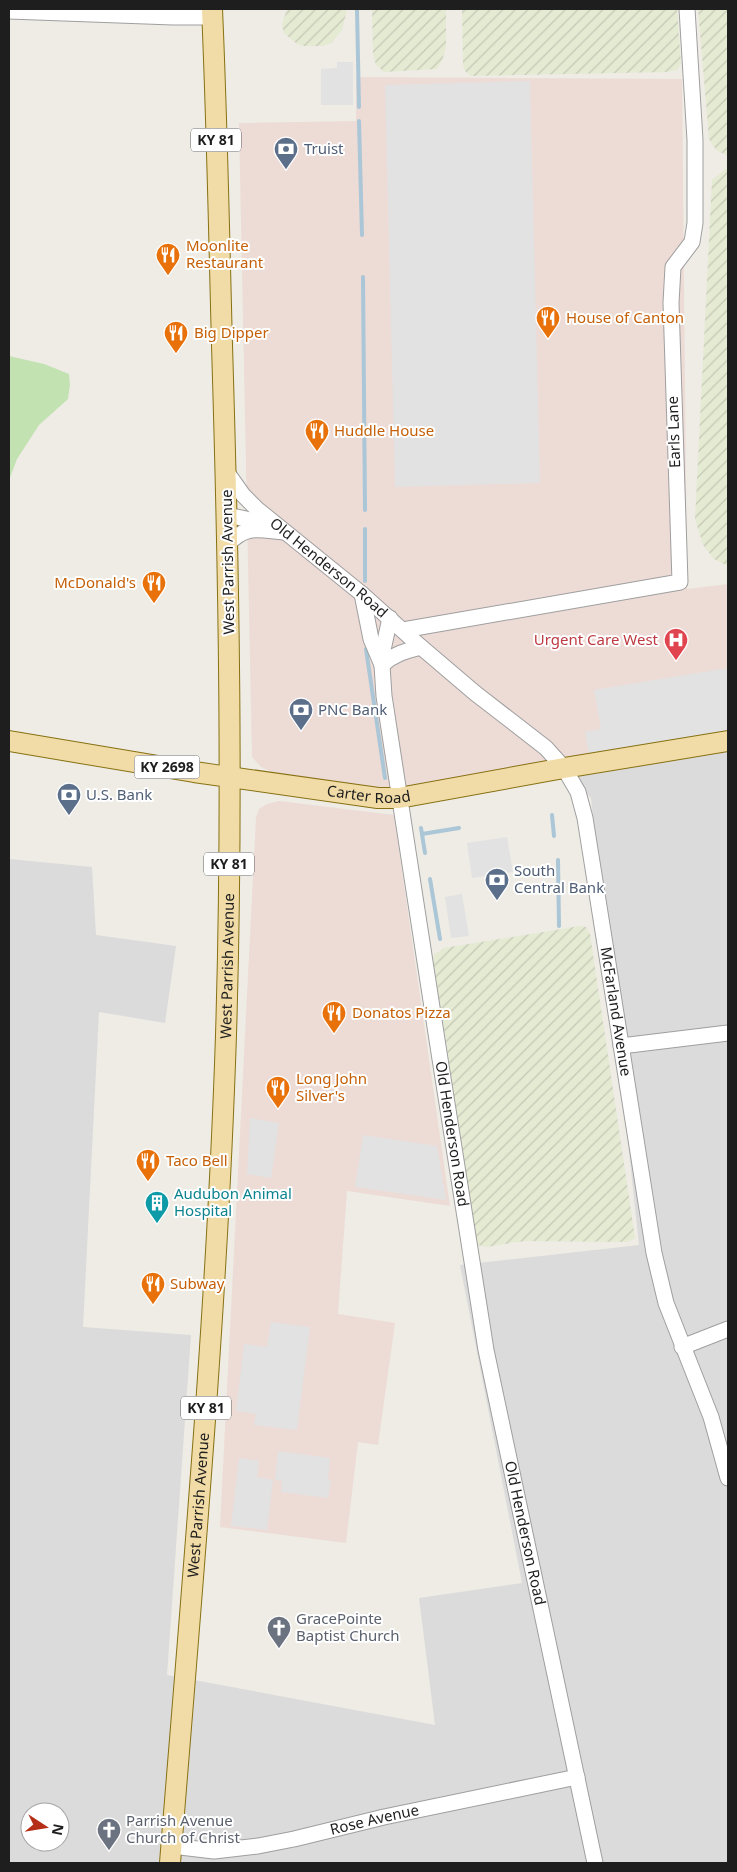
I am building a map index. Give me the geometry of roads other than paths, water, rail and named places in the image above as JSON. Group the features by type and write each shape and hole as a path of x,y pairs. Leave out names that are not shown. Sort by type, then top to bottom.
{"main road":[{"name":"West Parrish Avenue","path":"171,1855 210,1368 226,1027 230,776 228,544 212,13"},
{"name":"Carter Road","path":"9,741 378,798 400,798 728,741"}],"street":[{"name":"Earls Lane","path":"403,630 680,582 671,302 673,267 692,242 695,223 695,140 687,9"},
{"path":"9,11 173,17 212,13"},
{"name":"Old Henderson Road","path":"226,471 243,495 284,532 390,618 383,650 384,696 486,1350 595,1863"},
{"path":"227,515 267,523 284,532"},
{"path":"228,544 245,531 284,532"},
{"path":"362,594 371,639 382,665 390,657 400,652 421,648"},
{"name":"McFarland Avenue","path":"390,618 421,648 546,748 564,768 578,792 585,818 654,1253 666,1303 711,1417 728,1478"},
{"path":"621,1046 728,1033"},
{"path":"682,1347 728,1329"},
{"name":"Rose Avenue","path":"171,1855 258,1846 384,1817 577,1777"}],"waterway":[{"path":"357,9 359,107"},
{"path":"359,121 362,235"},
{"path":"363,277 365,510"},
{"path":"365,529 365,581"},
{"path":"366,649 385,778"},
{"path":"552,815 554,836"},
{"path":"421,828 425,853"},
{"path":"422,834 459,828"},
{"path":"558,860 559,926"},
{"path":"430,879 440,939"}],"place":[{"name":"Truist","path":"286,170"},
{"name":"Moonlite Restaurant","path":"168,276"},
{"name":"House of Canton","path":"548,339"},
{"name":"Big Dipper","path":"176,354"},
{"name":"Huddle House","path":"317,452"},
{"name":"McDonald's","path":"154,604"},
{"name":"Urgent Care West","path":"676,661"},
{"name":"PNC Bank","path":"301,731"},
{"name":"U.S. Bank","path":"69,816"},
{"name":"South Central Bank","path":"497,901"},
{"name":"Donatos Pizza","path":"334,1034"},
{"name":"Long John Silver's","path":"278,1109"},
{"name":"Taco Bell","path":"148,1182"},
{"name":"Audubon Animal Hospital","path":"157,1224"},
{"name":"Subway","path":"153,1305"},
{"name":"GracePointe Baptist Church","path":"279,1649"},
{"name":"Parrish Avenue Church of Christ","path":"109,1851"}]}
